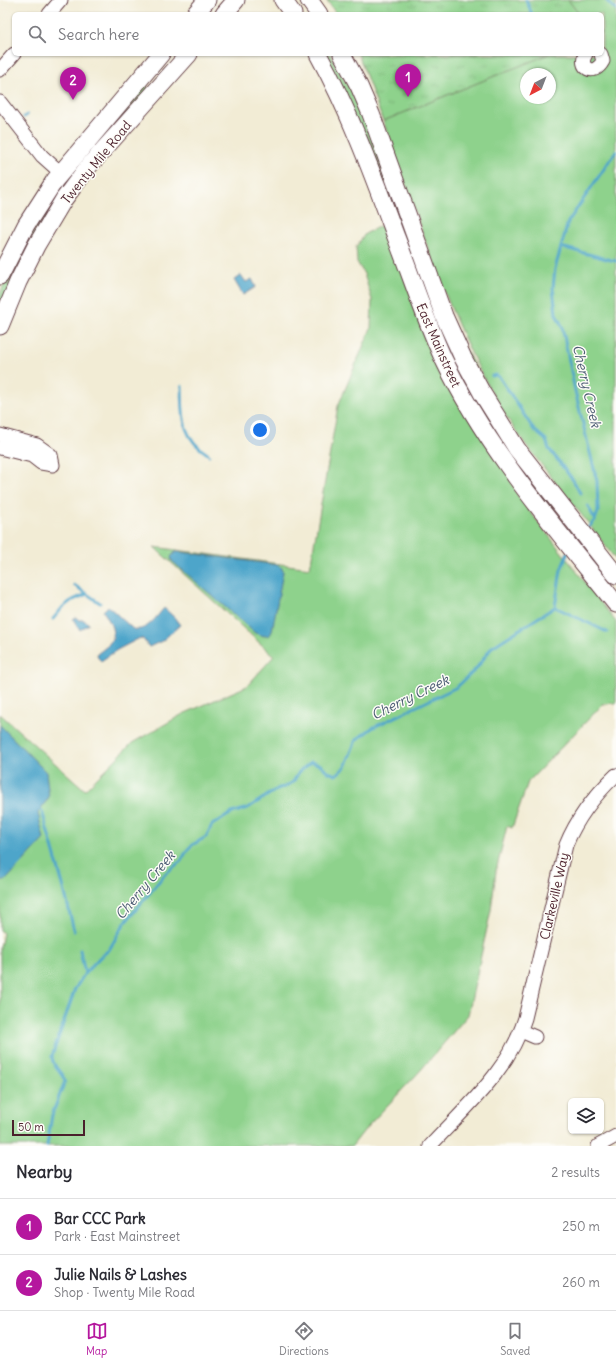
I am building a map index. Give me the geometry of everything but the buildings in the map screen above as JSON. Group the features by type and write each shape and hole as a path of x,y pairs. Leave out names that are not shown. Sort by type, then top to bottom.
{"main road":[{"path":"198,12 208,0"},
{"path":"226,12 236,0"},
{"path":"283,0 292,12"},
{"path":"310,0 318,12"},
{"name":"Twenty Mile Road","path":"0,276 35,210 54,180 159,56"},
{"name":"Twenty Mile Road","path":"0,326 26,265 41,236 64,199 87,168 187,56"},
{"name":"East Mainstreet","path":"319,56 355,130 427,322 465,401 508,468 616,604"},
{"name":"East Mainstreet","path":"343,56 374,120 440,304 463,358 508,436 616,575"}],"street":[{"path":"51,12 61,0"},
{"path":"0,70 12,56"},
{"path":"584,56 583,58 584,65 586,68 593,70 597,69 603,61 602,56"},
{"path":"0,102 45,159 61,173"},
{"path":"0,435 37,445 51,455 53,465 41,463 32,456 0,448"},
{"name":"Clarkeville Way","path":"430,1146 495,1076 511,1053 521,1031 566,845 584,810 616,775"},
{"path":"521,1031 535,1036"},
{"path":"598,1146 616,1136"}],"green space":[{"path":"327,0 568,0 577,12 335,12"},
{"path":"568,0 616,0 616,560 521,438 505,415 463,336 434,265 383,121 544,56 604,56 604,12 577,12"},
{"path":"326,56 331,56 364,113 422,273 555,508 552,513 529,485 459,377"},
{"path":"359,56 544,56 383,121"},
{"path":"145,85 149,88 92,154 0,309 0,294 11,267 58,186"},
{"path":"380,226 385,229 518,496 616,622 616,703 603,704 528,782 512,828 507,826 496,871 491,910 468,1015 420,1071 367,1127 352,1146 0,1146 0,948 3,933 0,930 0,714 85,790 132,743 183,714 247,686 274,656 154,547 310,568 338,406 371,328 372,300 364,274 357,262 356,247 365,234"}],"water":[{"path":"241,275 246,282 252,279 256,287 243,295 234,280"},
{"path":"175,552 277,565 282,568 283,572 270,635 264,636 255,633 172,561 171,557"},
{"path":"108,606 133,629 147,626 164,608 180,625 162,641 149,647 143,639 140,638 117,650 101,661 97,654 113,639 112,628 103,611"},
{"path":"76,617 79,620 84,620 89,624 80,630 73,619"},
{"path":"0,725 46,772 49,797 38,813 44,839 7,879 0,881"}],"waterway":[{"path":"526,0 531,12"},
{"path":"606,0 616,10"},
{"name":"Cherry Creek","path":"587,529 595,520 598,512 597,481 575,391 562,326 556,314 553,288 555,269 568,222 616,151"},
{"path":"561,247 616,261"},
{"path":"492,376 496,375 500,378 534,430 546,440 549,449 573,480 580,493"},
{"path":"182,386 183,416 188,433 193,441 209,455"},
{"path":"588,506 595,520"},
{"name":"Cherry Creek","path":"47,1146 52,1115 65,1081 55,1066 52,1056 75,989 85,973 109,950 124,924 166,873 181,861 192,845 206,837 212,825 232,813 248,808 279,788 285,787 293,782 299,772 311,762 321,765 328,772 336,775 345,767 356,740 372,728 457,687 476,669 492,647 555,607 561,570 568,552"},
{"path":"74,585 100,603"},
{"path":"73,600 87,594"},
{"path":"53,619 63,607 71,601"},
{"path":"555,607 607,632"},
{"path":"38,808 42,811 63,885 74,931"},
{"path":"80,950 85,973"}],"place":[{"name":"Bar CCC Park","path":"408,97"},
{"name":"Julie Nails & Lashes","path":"73,100"}]}
